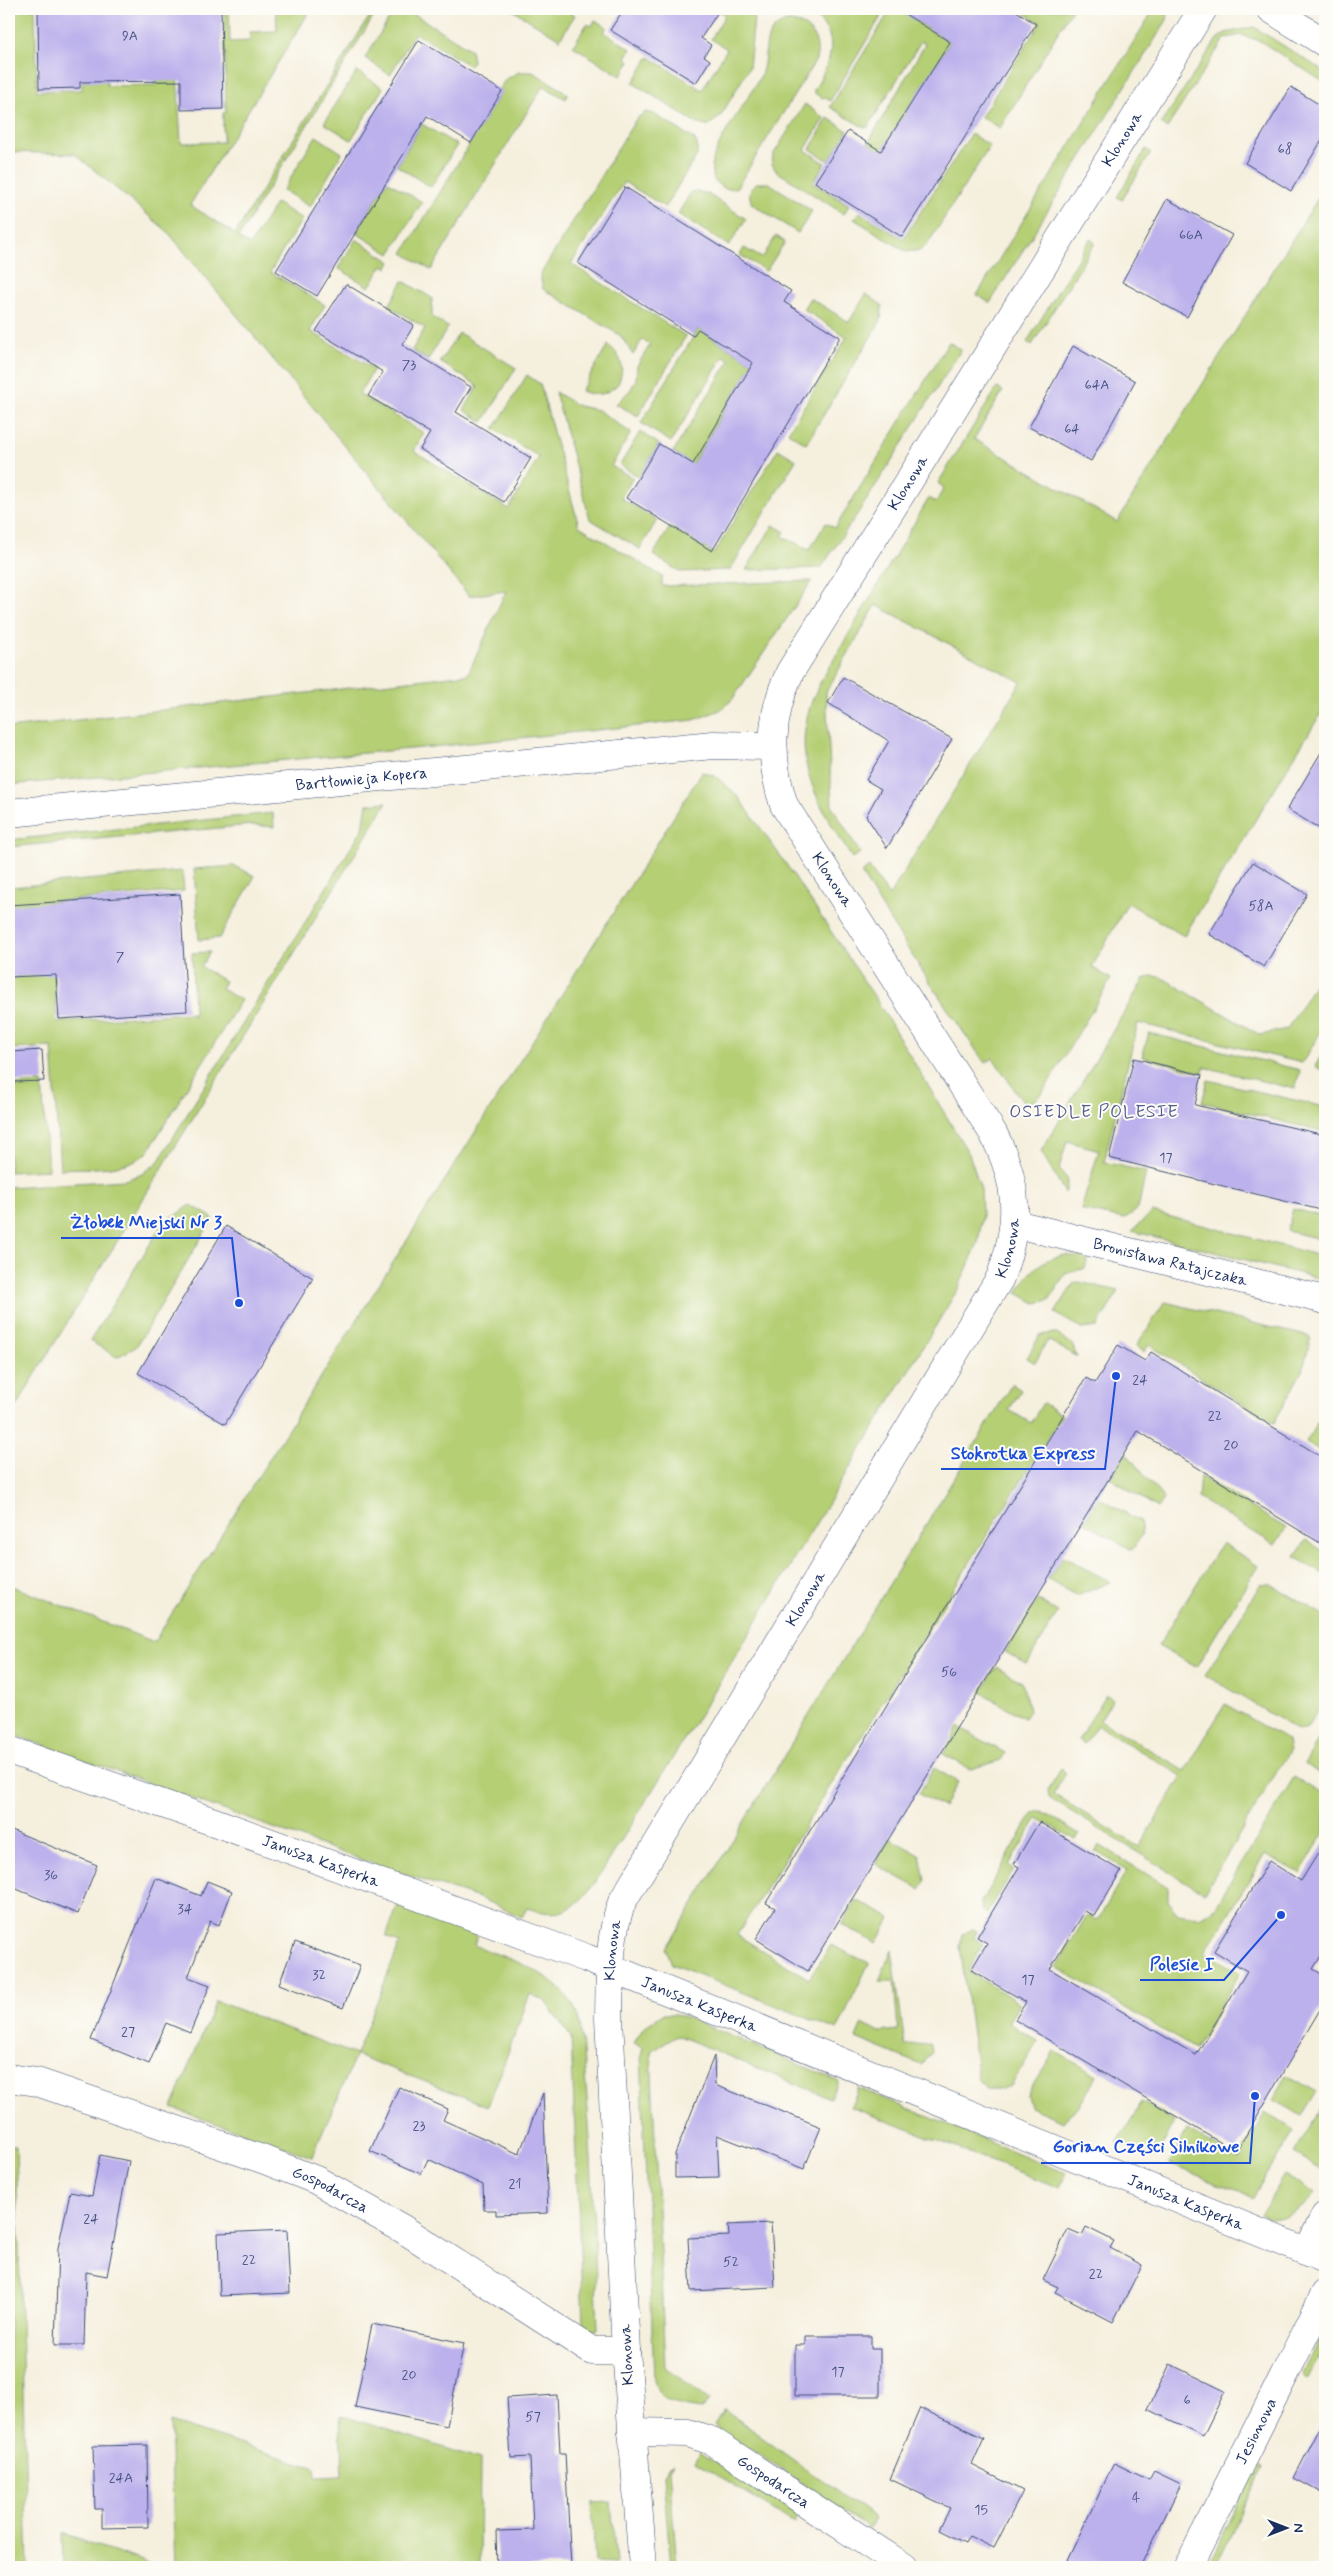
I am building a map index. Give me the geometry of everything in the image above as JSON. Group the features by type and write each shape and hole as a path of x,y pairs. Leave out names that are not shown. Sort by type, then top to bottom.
{"street":[{"name":"Klonowa","path":"644,2567 626,2351 610,2018 610,1968 616,1918 622,1902 996,1285 1012,1244 1016,1224 1011,1182 1002,1151 977,1105 784,805 778,787 772,746 776,708 790,672 1203,9"},
{"path":"1271,9 1325,43"},
{"name":"Bartłomieja Kopera","path":"9,813 713,745 772,746"},
{"name":"Bronisława Ratajczaka","path":"1016,1224 1325,1300"},
{"name":"Janusza Kasperka","path":"9,1750 477,1917 610,1968 1316,2256"},
{"name":"Gospodarcza","path":"9,2078 37,2082 262,2159 316,2180 404,2229 592,2351 626,2351"},
{"path":"1316,2256 1325,2216"},
{"name":"Jesionowa","path":"1188,2567 1325,2294"},
{"name":"Gospodarcza","path":"632,2432 688,2433 712,2441 904,2567"}],"green space":[{"path":"9,9 35,9 37,91 82,90 82,76 106,75 107,86 155,85 155,74 177,73 181,143 223,142 223,113 226,113 224,9 229,9 230,42 250,41 250,32 277,31 276,9 311,9 190,205 235,234 374,9 378,9 238,238 250,245 276,203 302,219 270,272 325,305 310,331 374,369 359,394 424,433 414,451 509,509 539,457 494,429 527,375 540,384 579,526 662,576 662,586 812,581 732,700 720,710 694,720 432,747 9,785 9,728 468,674 506,591 469,596 167,231 75,154 9,152"},
{"path":"398,9 409,11 471,50 473,61 470,66 415,33 390,75 365,58 392,14"},
{"path":"511,9 574,9 571,13 575,15 560,39"},
{"path":"716,9 755,9 749,68 720,117 707,126 698,124 633,83 649,57 702,90 727,49 711,39 725,15"},
{"path":"806,9 872,9 882,15 830,101 824,97 822,98 813,92 829,58 830,38 818,19"},
{"path":"891,9 897,9 950,42 881,152 868,143 925,44 921,41 868,127 863,127 830,107"},
{"path":"1018,9 1037,11 1038,9 1072,9 1000,128 981,117 1040,23"},
{"path":"1154,9 1169,9 1167,20 990,303 977,295"},
{"path":"595,20 607,27 604,32 631,49 626,58 630,61 621,76 573,46 587,24 592,26"},
{"path":"786,22 801,24 812,32 817,45 816,60 737,187 730,189 724,187 716,182 713,176 714,157 723,137 760,77 768,38 777,26"},
{"path":"1254,27 1325,72 1325,83 1260,41 1242,35 1225,38 1167,128 1161,124 1217,39 1225,33"},
{"path":"357,71 383,88 351,140 324,123"},
{"path":"519,72 533,72 568,95 566,99 543,86 431,270 403,253 502,91 499,89 506,79"},
{"path":"805,104 824,118 805,150 825,163 813,183 849,205 844,214 776,171 772,164 773,155"},
{"path":"646,112 654,114 694,139 697,144 697,155 665,207 624,182 571,264 686,336 638,416 616,404 631,389 636,379 637,366 650,345 642,340 633,355 621,336 543,289 540,275 636,119"},
{"path":"828,118 848,131 829,161 810,149"},
{"path":"422,124 457,145 431,187 397,166"},
{"path":"971,134 990,146 927,245 921,250 907,252 854,219 859,212 903,239"},
{"path":"316,136 342,153 310,207 283,190"},
{"path":"1146,149 1151,153 1122,200 1117,197"},
{"path":"387,181 422,202 390,254 356,233"},
{"path":"757,183 769,183 812,211 798,233 752,204 750,192"},
{"path":"1325,187 1325,707 1184,936 1128,903 1092,967 1111,979 1043,1092 1035,1100 1025,1105 993,1058 985,1063 921,969 861,873 869,867 889,896 1021,682 876,605 826,692 832,806 860,853 852,858 826,815 808,773 805,752 805,730 810,706 821,681 929,498 936,502 944,488 938,483 997,388 1003,391 974,439 1117,522"},
{"path":"696,191 708,194 746,219 729,246 678,214 691,192"},
{"path":"776,236 785,242 766,271 740,255 744,248 762,258"},
{"path":"356,239 391,262 387,268 383,265 369,287 338,268"},
{"path":"1090,239 1095,243 1032,345 1027,342"},
{"path":"403,281 432,298 432,317 448,327 428,360 412,350 425,328 389,306"},
{"path":"866,294 882,305 881,320 806,444 788,432 847,337 803,309 810,298 849,322"},
{"path":"698,329 753,363 692,464 673,452 730,360 724,356 671,442 641,423"},
{"path":"459,333 516,368 483,422 464,410 478,386 440,362"},
{"path":"949,342 961,350 866,501 821,568 746,570 773,525 785,532 782,536 809,550 826,523 835,528"},
{"path":"608,345 616,353 621,363 622,368 618,384 601,394 581,391"},
{"path":"555,392 578,406 598,410 631,433 611,466 633,478 621,498 657,520 640,549 590,519"},
{"path":"640,432 659,444 639,477 620,465"},
{"path":"778,449 796,460 730,570 680,572 653,555 670,527 714,553"},
{"path":"702,772 715,776 737,795 788,867 876,999 969,1154 981,1189 982,1217 978,1243 958,1289 716,1688 595,1883 580,1900 566,1910 549,1913 527,1908 522,1917 479,1898 385,1868 9,1733 9,1585 154,1642"},
{"path":"387,802 9,1419 9,1389 12,1384 9,1382 9,1187 125,1180 142,1174 158,1162 363,828 367,804"},
{"path":"273,813 274,827 253,825 9,847 9,840"},
{"path":"234,866 255,876 219,938 199,940 194,869"},
{"path":"182,871 184,891 49,902 57,1022 192,1013 192,1016 194,1016 192,953 210,952 201,967 225,981 221,989 241,1000 147,1153 138,1159 117,1166 60,1169 52,1047 10,1049 11,1085 42,1083 48,1170 9,1172 9,979 17,978 11,887"},
{"path":"1325,968 1325,1025 1302,1063 1138,1023 1104,1162 1146,1172 1138,1209 1124,1219 1081,1210 1099,1150 1067,1141 1059,1169 1068,1180 1065,1193 1041,1151 1144,979 1151,976 1161,977 1260,1035 1287,1029"},
{"path":"1149,1033 1300,1070 1295,1089 1204,1067 1203,1073 1142,1057"},
{"path":"1325,1050 1325,1072 1315,1066"},
{"path":"1208,1080 1325,1107 1325,1132 1202,1102"},
{"path":"191,1205 213,1218 136,1347 117,1357 90,1341 163,1223"},
{"path":"1293,1209 1325,1217 1325,1240 1287,1231"},
{"path":"1152,1212 1325,1257 1325,1280 1132,1231"},
{"path":"1066,1255 1088,1258 1085,1268 1065,1274 1049,1300 1036,1303 1017,1293 1037,1267 1049,1259"},
{"path":"1079,1282 1119,1291 1097,1327 1082,1329 1055,1313 1074,1283"},
{"path":"1165,1302 1311,1337 1303,1369 1274,1423 1149,1345 1144,1352 1136,1346"},
{"path":"1055,1333 1072,1344 1077,1357 1048,1340 1035,1363 1027,1358 1040,1335"},
{"path":"1012,1384 1021,1390 1009,1410 1031,1423 1043,1403 1062,1415 737,1935 809,1979 831,1945 869,1963 837,2030 672,1964 666,1949"},
{"path":"1317,1423 1325,1428 1325,1454 1306,1442"},
{"path":"1126,1453 1164,1499 1158,1508 1110,1478"},
{"path":"1200,1476 1286,1528 1275,1545 1198,1498"},
{"path":"1099,1498 1140,1521 1142,1535 1132,1550 1084,1522"},
{"path":"1306,1540 1325,1552 1325,1575 1295,1557"},
{"path":"1222,1543 1258,1566 1196,1667 1158,1646"},
{"path":"1063,1556 1110,1582 1077,1596 1048,1580"},
{"path":"1271,1584 1325,1616 1325,1699 1307,1728 1299,1731 1205,1675 1260,1585"},
{"path":"1037,1600 1058,1612 1027,1664 1005,1652"},
{"path":"996,1667 1022,1682 1029,1711 1024,1718 981,1692"},
{"path":"1106,1695 1113,1699 1100,1720 1185,1771 1225,1704 1288,1741 1290,1750 1204,1893 1049,1798 1048,1790 1061,1769 1066,1773 1053,1794 1139,1847 1182,1776 1097,1725 1085,1744 1078,1740"},
{"path":"959,1727 1005,1753 1001,1760 970,1769 943,1754"},
{"path":"1325,1729 1325,1777 1304,1764"},
{"path":"934,1768 958,1782 943,1807 919,1794"},
{"path":"1294,1777 1325,1796 1325,1832 1300,1873 1265,1854 1205,1952 1240,1973 1195,2049 1056,1967 1087,1915 1098,1920 1127,1870 1095,1851 1099,1845 1168,1887 1168,1901 1179,1914 1198,1917 1213,1911"},
{"path":"1042,1811 1079,1834 1076,1840 1037,1818 1009,1865 1014,1869 987,1914 982,1911 981,1902 1033,1813"},
{"path":"889,1838 920,1855 925,1881 920,1889 875,1864"},
{"path":"856,1900 891,1918 876,1943 842,1925"},
{"path":"398,1905 477,1935 474,1945 537,1972 549,1979 568,1998 580,2025 588,2107 598,2329 590,2332 583,2323 571,2037 545,2001 530,1994 488,2106 356,2055 400,1943 386,1937"},
{"path":"973,1929 977,1931 974,1938 983,1944 968,1971 1020,2003 1008,2023 1038,2041 1011,2086 998,2090 987,2090 978,2078 960,1946 962,1934"},
{"path":"892,1949 905,2046 930,2043 932,2052 921,2065 856,2038 862,2024 879,2032 898,2030 894,1981 879,1981"},
{"path":"216,2001 356,2055 312,2157 172,2108"},
{"path":"663,2014 675,2014 688,2018 839,2081 830,2098 677,2035 651,2051 665,2367 709,2400 701,2409 677,2405 665,2399 660,2394 654,2379 641,2055 643,2047 634,2043 644,2027"},
{"path":"1054,2051 1097,2075 1078,2108 1063,2121 1030,2107 1027,2095"},
{"path":"1287,2075 1317,2092 1302,2116 1273,2100"},
{"path":"858,2088 1066,2173 1060,2188 851,2107"},
{"path":"1142,2102 1175,2121 1156,2158 1117,2143"},
{"path":"1325,2102 1325,2171 1294,2153"},
{"path":"1265,2112 1294,2130 1253,2197 1169,2164 1187,2130 1239,2159"},
{"path":"9,2146 16,2146 28,2567 9,2567"},
{"path":"1285,2175 1316,2194 1298,2210 1282,2218 1267,2218 1261,2214"},
{"path":"1325,2326 1325,2345 1307,2379 1302,2373"},
{"path":"724,2410 875,2519 869,2528 714,2425"},
{"path":"340,2415 480,2459 479,2567 175,2567 170,2422 315,2468 316,2477 342,2476"},
{"path":"700,2452 736,2477 798,2513 794,2523 695,2462"},
{"path":"674,2464 669,2470 677,2567 671,2567 663,2475 667,2468"},
{"path":"1257,2465 1263,2468 1214,2567 1206,2567"},
{"path":"611,2502 616,2564 595,2563 592,2503"},
{"path":"63,2534 160,2567 64,2567"}],"building":[{"path":"38,9 221,9 223,109 181,110 181,81 80,82 80,88 39,89"},
{"path":"624,9 720,9 701,38 711,45 704,56 710,60 696,83 610,30"},
{"path":"897,9 1013,9 1036,24 902,237 815,182 848,131 881,151 950,42"},
{"path":"419,40 502,91 471,143 427,116 317,296 276,271"},
{"path":"1291,87 1325,108 1325,135 1291,191 1245,163"},
{"path":"625,187 791,291 784,302 840,337 712,551 626,498 659,444 693,464 753,363 698,329 693,336 578,263"},
{"path":"1167,199 1232,235 1187,317 1122,282"},
{"path":"346,284 414,325 402,345 471,387 456,412 531,458 504,502 420,449 430,433 368,396 383,372 316,331"},
{"path":"1073,346 1135,381 1091,461 1029,427"},
{"path":"843,677 952,739 887,848 866,816 881,789 866,780 889,741 828,703"},
{"path":"1325,746 1325,832 1287,809"},
{"path":"1253,862 1307,894 1264,967 1209,934"},
{"path":"180,894 187,1011 59,1019 56,975 9,977 9,905"},
{"path":"42,1050 44,1081 13,1082 11,1052"},
{"path":"1134,1058 1202,1075 1195,1105 1325,1135 1325,1211 1109,1158"},
{"path":"226,1226 313,1278 225,1424 138,1373"},
{"path":"1118,1345 1145,1361 1151,1352 1325,1459 1325,1546 1138,1431 808,1971 756,1939 775,1908 766,1903 1086,1378 1095,1383"},
{"path":"1039,1822 1121,1871 1094,1916 1085,1911 1050,1969 1196,2055 1247,1971 1214,1951 1269,1861 1301,1881 1325,1842 1325,1949 1313,1969 1325,1976 1325,2001 1236,2152 1015,2020 1026,2002 971,1970 987,1943 977,1937 1019,1867 1014,1864"},
{"path":"9,1829 97,1865 78,1914 9,1886"},
{"path":"156,1878 201,1896 207,1881 232,1891 219,1925 210,1921 188,1977 210,1985 190,2033 166,2023 149,2064 91,2040"},
{"path":"295,1942 360,1966 343,2008 279,1984"},
{"path":"714,2056 715,2085 821,2127 804,2169 717,2135 719,2177 675,2178 675,2154"},
{"path":"399,2087 448,2109 443,2120 519,2154 543,2093 548,2213 496,2215 496,2210 484,2210 483,2185 428,2159 421,2174 370,2151"},
{"path":"100,2155 129,2161 107,2276 86,2272 84,2345 55,2345 58,2248 70,2192 92,2196"},
{"path":"771,2223 775,2287 691,2291 688,2238 729,2236 728,2225"},
{"path":"1086,2227 1114,2241 1110,2248 1142,2265 1113,2322 1055,2292 1058,2287 1043,2280 1068,2229 1082,2235"},
{"path":"287,2230 290,2293 220,2296 218,2233"},
{"path":"372,2324 464,2343 447,2426 355,2407"},
{"path":"805,2336 871,2336 871,2349 880,2349 880,2396 795,2396 795,2345 805,2345"},
{"path":"1170,2364 1225,2391 1203,2436 1148,2409"},
{"path":"557,2395 560,2453 565,2453 571,2567 497,2567 496,2531 533,2530 530,2457 511,2458 507,2398"},
{"path":"920,2408 984,2438 972,2465 1023,2491 994,2548 969,2536 965,2543 939,2530 950,2508 890,2479"},
{"path":"1325,2417 1325,2495 1294,2478"},
{"path":"147,2445 148,2527 102,2528 102,2509 95,2509 93,2446"},
{"path":"1114,2463 1149,2480 1154,2471 1181,2484 1140,2567 1064,2567"}],"place":[{"name":"Żłobek Miejski Nr 3","path":"239,1303"},
{"name":"Stokrotka Express","path":"1116,1376"},
{"name":"Polesie I","path":"1281,1915"},
{"name":"Gorian Części Silnikowe","path":"1255,2096"}],"district":[{"name":"OSIEDLE POLESIE","path":"1094,1112"}]}
